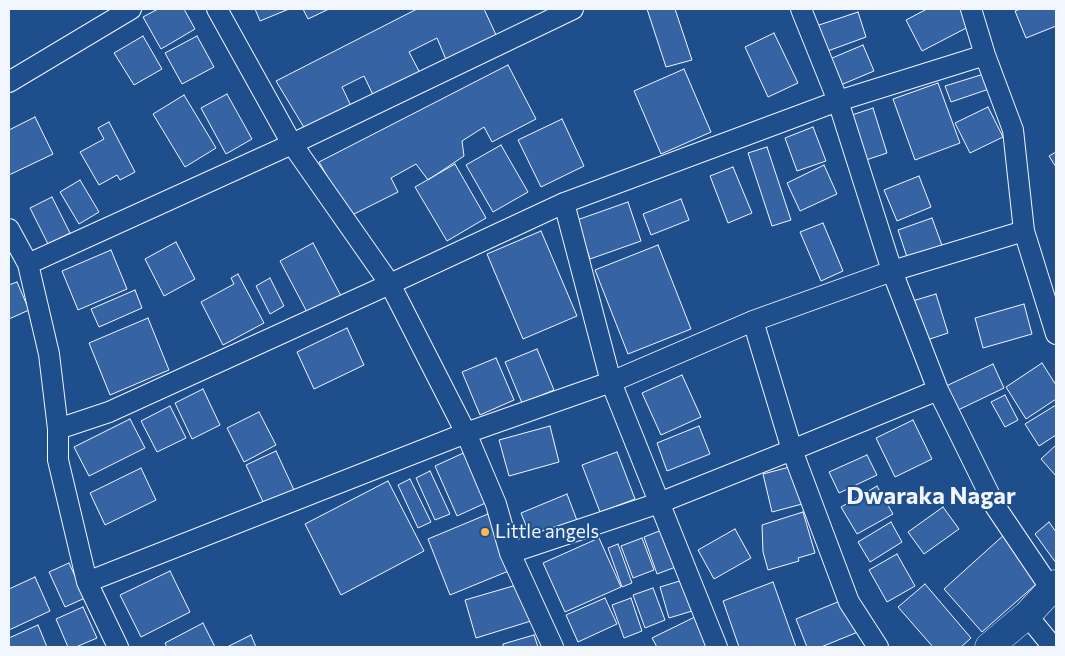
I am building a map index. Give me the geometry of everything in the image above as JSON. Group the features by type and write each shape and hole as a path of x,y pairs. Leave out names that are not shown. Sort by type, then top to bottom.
{"street":[{"path":"9,82 131,9"},
{"path":"217,9 292,144 390,284 466,433 496,504 510,553 553,647"},
{"path":"28,264 292,144 572,9"},
{"path":"801,9 838,101 892,271 938,390 995,506 1053,586 1027,615 989,647"},
{"path":"971,9 985,55 1013,130 1024,231 1048,276 1056,334"},
{"path":"58,429 108,412 564,203 838,101 985,55"},
{"path":"564,203 610,382 717,647"},
{"path":"9,229 28,264 49,354 58,429 58,460 87,582 118,647"},
{"path":"87,582 466,433 610,382 753,321 892,271 1024,231"},
{"path":"753,321 792,450 849,602 878,647"},
{"path":"510,553 659,503 938,390"},
{"path":"1027,615 1053,647"}],"building":[{"path":"158,9 184,9 195,29 161,49 143,17"},
{"path":"255,9 289,9 260,21"},
{"path":"303,9 329,9 308,19"},
{"path":"417,9 484,9 497,37 447,62 437,38 409,52 420,73 374,97 364,76 342,87 352,108 308,134 276,81"},
{"path":"647,9 675,9 692,60 666,67"},
{"path":"927,9 963,9 972,25 922,51 906,20"},
{"path":"1020,9 1056,9 1056,26 1026,38 1015,11"},
{"path":"858,12 866,37 825,52 813,27"},
{"path":"774,33 798,83 768,97 745,47"},
{"path":"143,36 162,69 134,85 114,53"},
{"path":"197,36 214,67 182,84 165,53"},
{"path":"863,45 874,71 836,87 825,61"},
{"path":"508,65 536,119 492,142 484,127 462,141 464,156 428,180 416,164 391,178 398,192 350,216 319,162"},
{"path":"684,69 711,132 661,154 634,91"},
{"path":"984,74 989,89 951,102 945,86"},
{"path":"938,83 960,143 915,160 893,99"},
{"path":"227,94 252,139 226,154 201,108"},
{"path":"184,95 216,148 185,167 153,114"},
{"path":"988,107 1003,137 970,153 955,123"},
{"path":"873,108 887,153 860,162 846,117"},
{"path":"35,117 53,154 9,175 9,130"},
{"path":"562,119 584,166 541,187 518,140"},
{"path":"109,122 135,172 120,180 117,175 99,185 80,152 104,139 98,128"},
{"path":"813,127 826,161 797,171 785,138"},
{"path":"501,145 528,192 493,212 466,165"},
{"path":"767,147 791,220 772,226 748,153"},
{"path":"1056,152 1056,167 1049,156"},
{"path":"455,164 486,218 447,241 415,187"},
{"path":"824,165 837,194 800,211 787,183"},
{"path":"733,167 752,213 728,223 710,176"},
{"path":"919,176 931,207 897,221 884,190"},
{"path":"80,180 99,212 79,224 60,192"},
{"path":"52,197 70,233 48,244 30,208"},
{"path":"681,199 689,220 651,235 643,214"},
{"path":"628,202 641,241 590,259 577,220"},
{"path":"932,218 944,251 909,263 898,230"},
{"path":"823,223 843,271 821,281 800,232"},
{"path":"541,231 577,316 523,339 487,254"},
{"path":"176,242 195,279 164,296 145,259"},
{"path":"313,243 341,296 308,314 280,261"},
{"path":"658,245 691,329 628,354 595,270"},
{"path":"111,250 127,289 78,310 62,271"},
{"path":"238,274 264,323 223,345 201,302 234,284 231,278"},
{"path":"270,278 284,306 270,314 256,286"},
{"path":"17,282 29,310 9,319 9,285"},
{"path":"135,290 142,308 99,327 91,309"},
{"path":"936,294 948,333 921,342 909,302"},
{"path":"1024,304 1032,334 983,348 975,318"},
{"path":"148,318 169,370 110,395 89,343"},
{"path":"347,328 364,365 314,389 297,352"},
{"path":"537,349 554,390 522,403 505,362"},
{"path":"496,358 514,400 480,415 462,372"},
{"path":"1042,363 1056,385 1056,399 1026,419 1006,387"},
{"path":"993,364 1004,388 956,411 944,387"},
{"path":"682,375 701,417 661,435 642,393"},
{"path":"203,389 220,425 192,439 175,403"},
{"path":"1005,395 1018,420 1005,427 991,402"},
{"path":"1056,405 1056,435 1039,446 1025,424"},
{"path":"170,406 186,438 157,452 141,421"},
{"path":"259,412 276,445 244,462 227,428"},
{"path":"130,419 145,448 89,476 74,447"},
{"path":"913,420 932,459 895,477 876,438"},
{"path":"550,426 559,462 509,476 499,440"},
{"path":"699,426 710,454 667,471 657,443"},
{"path":"1056,445 1056,476 1041,459"},
{"path":"470,450 492,500 457,516 435,466"},
{"path":"276,451 294,490 264,504 246,465"},
{"path":"617,452 635,499 600,512 582,465"},
{"path":"867,455 877,475 839,493 829,472"},
{"path":"797,465 806,503 772,512 763,474"},
{"path":"141,468 156,500 105,525 90,493"},
{"path":"430,471 450,514 435,520 416,478"},
{"path":"410,479 431,522 418,528 398,485"},
{"path":"388,481 424,551 341,595 305,524"},
{"path":"877,486 893,514 857,534 841,507"},
{"path":"567,494 578,523 532,541 521,513"},
{"path":"943,507 959,529 924,554 908,532"},
{"path":"803,512 815,553 798,558 799,561 768,570 763,552 762,525"},
{"path":"488,514 511,570 450,595 428,539"},
{"path":"891,522 902,542 870,562 858,542"},
{"path":"1049,522 1056,532 1056,563 1035,534"},
{"path":"667,528 681,565 657,574 644,537"},
{"path":"735,529 751,558 714,579 698,550"},
{"path":"1005,534 1043,578 982,632 944,589"},
{"path":"599,538 621,587 565,612 543,563"},
{"path":"642,538 654,570 633,578 621,546"},
{"path":"618,544 632,583 622,587 608,548"},
{"path":"897,554 915,586 887,602 869,570"},
{"path":"69,563 85,598 65,607 49,572"},
{"path":"170,571 190,612 141,637 120,595"},
{"path":"35,577 50,611 9,630 9,589"},
{"path":"683,580 692,611 669,618 660,587"},
{"path":"773,582 796,647 739,647 723,601"},
{"path":"520,584 531,621 476,638 465,600"},
{"path":"925,584 971,638 961,647 933,647 898,607"},
{"path":"653,588 665,620 645,628 633,595"},
{"path":"605,598 617,624 578,642 566,615"},
{"path":"631,598 642,631 624,638 612,605"},
{"path":"845,599 858,632 821,647 807,647 796,619"},
{"path":"83,607 97,638 76,647 68,647 56,619"},
{"path":"703,613 719,647 657,647 652,638"},
{"path":"203,623 215,647 167,647 165,643"},
{"path":"38,625 47,647 9,647 9,638"},
{"path":"251,635 256,647 227,647"},
{"path":"534,635 538,647 503,647 503,644"}],"place":[{"name":"Little angels","path":"485,532"}],"district":[{"name":"Dwaraka Nagar","path":"931,496"}]}
